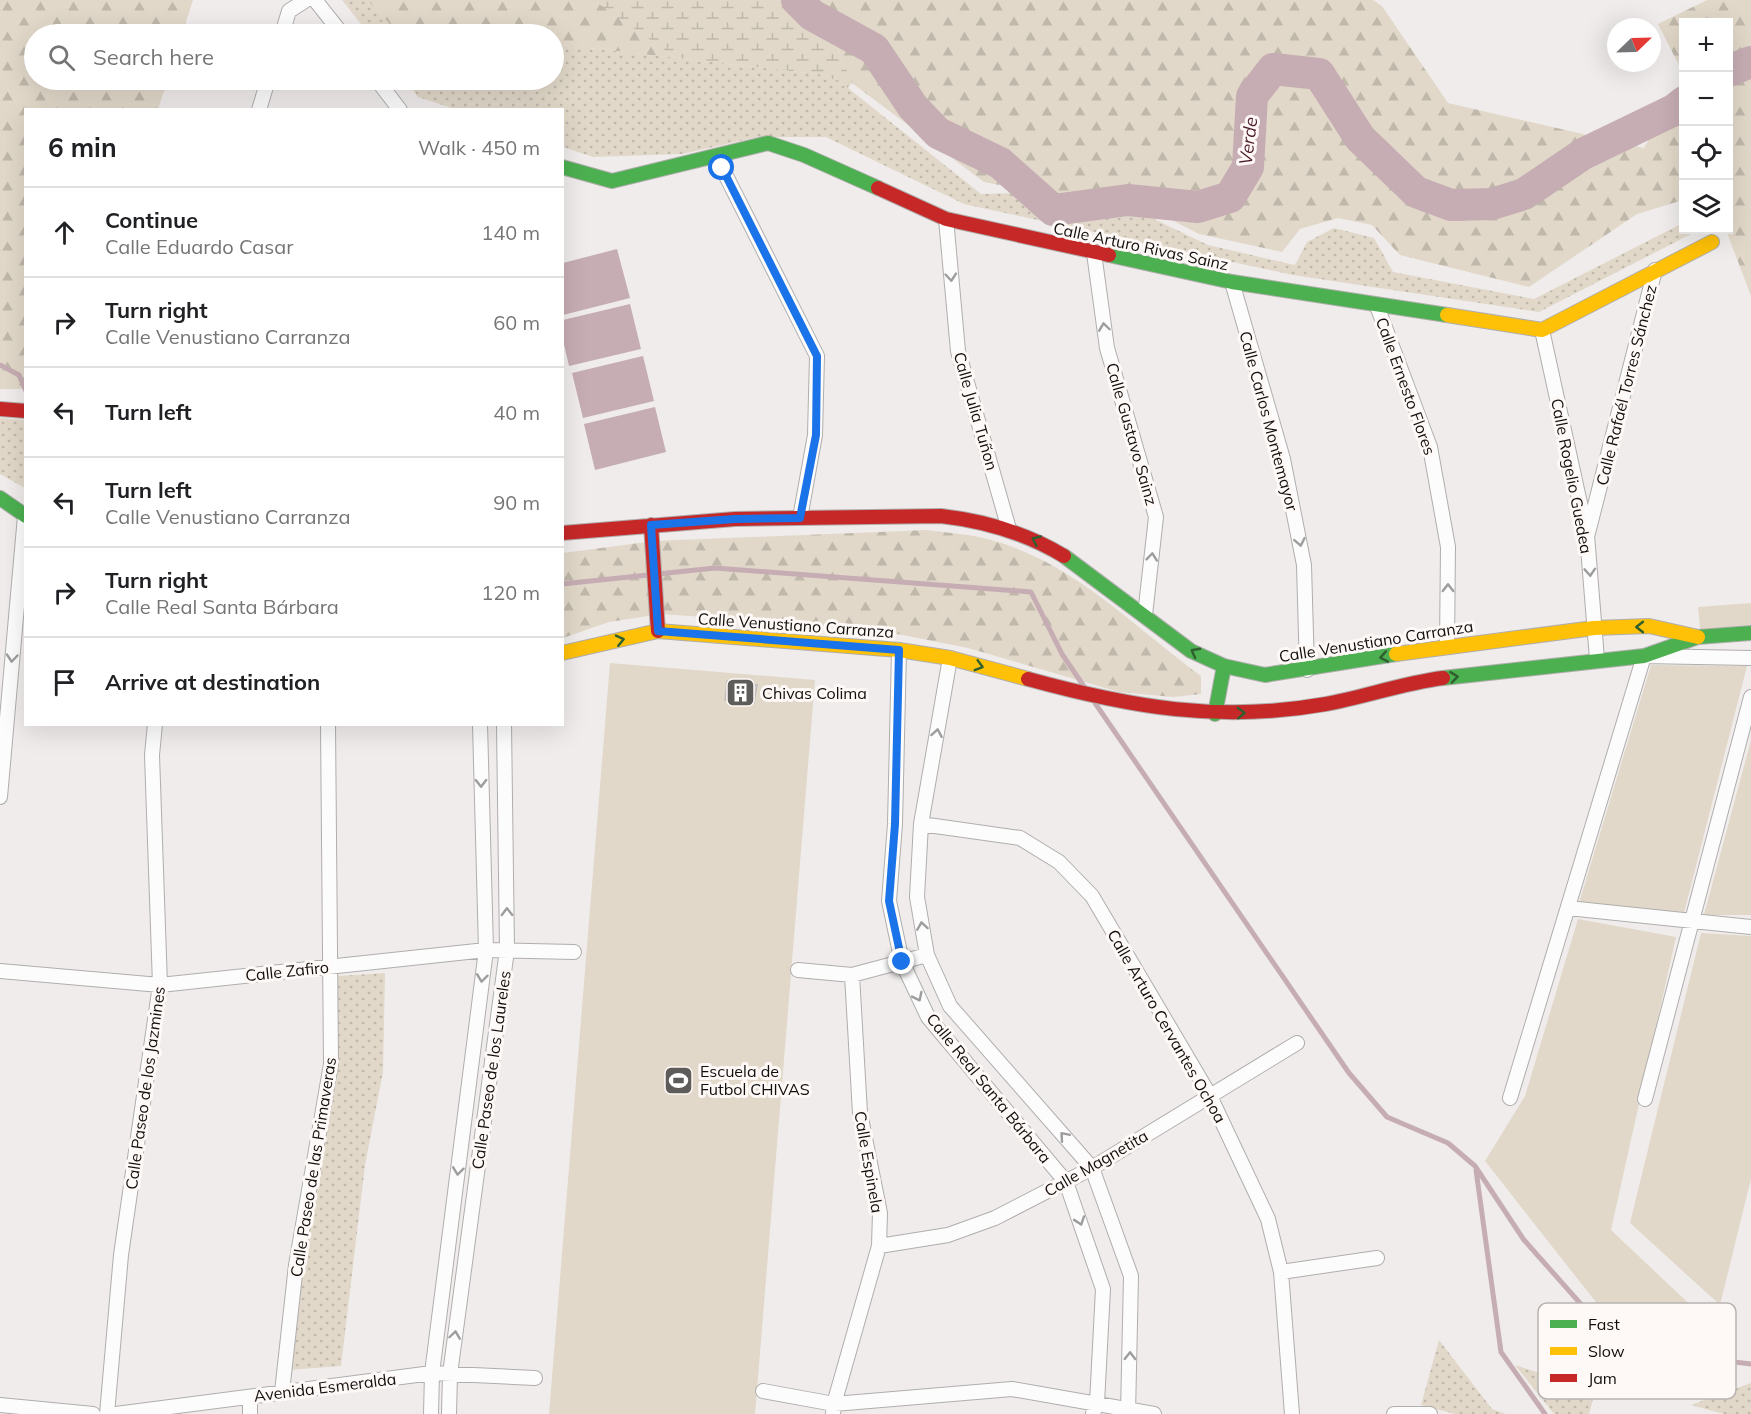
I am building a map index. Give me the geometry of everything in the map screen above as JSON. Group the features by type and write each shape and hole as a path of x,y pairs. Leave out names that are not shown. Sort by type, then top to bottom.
{"street":[{"path":"285,24 289,10 306,0"},
{"path":"315,0 334,24"},
{"path":"260,108 265,90"},
{"path":"385,90 398,108"},
{"name":"Calle Arturo Rivas Sainz","path":"564,168 612,181 768,143 804,155 946,219 1232,282 1542,330"},
{"path":"716,156 817,356 816,435 800,518"},
{"name":"Calle Julia Tuñon","path":"946,219 958,351 1009,529"},
{"path":"1542,330 1712,242"},
{"name":"Calle Gustavo Sainz","path":"1094,253 1107,348 1156,517 1145,615"},
{"name":"Calle Rafaél Torres Sánchez","path":"1587,535 1655,270"},
{"name":"Calle Carlos Montemayor","path":"1232,282 1283,459 1304,566 1307,670"},
{"name":"Calle Ernesto Flores","path":"1377,306 1430,447 1448,547 1447,646"},
{"name":"Calle Rogelio Guedea","path":"1542,330 1587,535 1597,659"},
{"path":"0,409 23,411"},
{"path":"0,498 24,515"},
{"name":"Calle Venustiano Carranza","path":"564,533 735,519 941,516 969,519 1009,529 1045,544 1080,565 1191,651 1224,666 1264,675 1447,646 1594,628 1649,626 1698,637"},
{"path":"651,525 658,631"},
{"path":"0,797 24,527"},
{"name":"Calle Venustiano Carranza","path":"564,653 658,631 899,650 950,658 1100,699 1215,714 1262,712 1326,705 1438,679 1597,659 1644,656 1698,637 1751,633"},
{"name":"Calle Real Santa Bárbara","path":"899,650 895,824 889,901 902,962 928,1017 1066,1182 1103,1289 1095,1408"},
{"path":"1510,1098 1644,656 1751,658"},
{"name":"Calle Real Santa Bárbara","path":"950,658 921,824 917,897 927,955 950,1006 1092,1168 1131,1276 1129,1412"},
{"path":"1215,714 1224,666"},
{"path":"1645,1099 1751,697"},
{"name":"Calle Paseo de los Jazmines","path":"107,1414 121,1255 160,985 152,755 155,726"},
{"name":"Calle Paseo de las Primaveras","path":"282,1392 297,1265 331,1064 328,726"},
{"name":"Calle Paseo de los Laureles","path":"431,1414 432,1373 486,950 480,726"},
{"name":"Calle Paseo de los Laureles","path":"449,1414 450,1374 507,950 504,726"},
{"name":"Calle Arturo Cervantes Ochoa","path":"921,824 1020,838 1059,862 1092,896 1209,1094 1268,1219 1281,1272 1292,1414"},
{"path":"1568,908 1692,923 1751,927"},
{"name":"Calle Zafiro","path":"0,971 160,985 486,950 574,952"},
{"path":"798,970 852,975 927,955"},
{"name":"Calle Espinela","path":"834,1409 879,1246 880,1213 860,1113 852,975"},
{"name":"Calle Magnetita","path":"879,1246 948,1235 995,1218 1092,1168 1209,1094 1298,1043"},
{"path":"1281,1272 1377,1258"},
{"name":"Avenida Esmeralda","path":"116,1414 432,1373 535,1378"},
{"path":"763,1391 834,1409 1012,1389 1095,1408 1154,1414"},
{"path":"250,1396 250,1414"},
{"path":"0,1405 93,1414"},
{"path":"1394,1414 1430,1414"}],"green space":[{"path":"0,0 193,0 185,24 24,24 24,90 165,90 158,108 24,108 24,389 0,389"},
{"path":"342,0 367,0 390,24 361,24"},
{"path":"367,0 603,0 600,4 676,58 564,45 564,24 389,24"},
{"path":"603,0 817,0 852,83 848,88 825,75 676,58 599,4"},
{"path":"817,0 1373,0 1382,6 1448,103 1644,148 1679,85 1679,201 1637,214 1529,287 1400,255 1372,225 1338,218 1300,229 1282,252 1199,234 1115,191 1055,196 984,182 852,83"},
{"path":"1707,0 1751,0 1751,296 1728,234 1733,234 1733,18 1679,18 1679,65 1661,30 1661,23"},
{"path":"564,45 825,75 848,88 981,194 1017,193 1049,216 1131,208 1208,245 1295,265 1307,242 1334,228 1374,238 1393,272 1534,299 1679,225 1679,234 1691,234 1539,312 1293,275 964,204 826,137 758,137 682,154 593,157 564,147 564,108 452,108 418,97 413,90 564,90"},
{"path":"0,418 24,420 24,487 0,474"},
{"path":"927,530 991,540 1021,550 1049,564 1102,598 1201,676 1201,694 1173,697 1119,692 968,648 872,629 661,614 609,622 564,638 564,553 654,541"},
{"path":"1751,603 1751,625 1700,629 1698,607"},
{"name":"Escuela de Futbol CHIVAS","path":"610,663 815,680 755,1414 549,1414"},
{"path":"1651,665 1747,666 1684,913 1579,903"},
{"path":"1751,740 1751,915 1704,915"},
{"path":"1578,919 1676,937 1611,1230 1688,1303 1597,1303 1485,1161 1525,1096"},
{"path":"1701,933 1751,936 1751,1179 1720,1303 1630,1223"},
{"path":"385,973 383,1072 365,1165 341,1366 289,1370 301,1259 337,1077 338,976"},
{"path":"1439,1340 1492,1409 1506,1414 1455,1414 1421,1405"},
{"path":"1515,1365 1538,1372 1538,1394"},
{"path":"1751,1383 1751,1414 1724,1414 1691,1405 1707,1399 1736,1399 1736,1388"},
{"path":"1542,1399 1593,1399 1589,1414 1554,1414"}],"shaded area":[{"path":"617,249 630,298 564,315 564,263"},
{"path":"630,304 641,349 569,366 564,344 564,320"},
{"path":"643,356 654,401 583,418 572,373"},
{"path":"655,407 666,452 595,470 584,424"}],"building":[{"name":"Chivas Colima","path":"727,681 757,685 754,703 725,700"}],"waterway":[{"name":"Verde","path":"797,0 812,15 874,49 913,107 938,133 1000,163 1053,210 1128,200 1198,207 1230,197 1248,167 1252,96 1273,69 1319,74 1360,138 1416,192 1451,205 1492,204 1524,194 1583,154 1679,106"},
{"name":"Verde","path":"1733,69 1751,62"},
{"path":"0,365 19,375 24,386"},
{"path":"564,584 715,568 1031,592 1062,654 1085,688"},
{"path":"1095,703 1349,1073 1387,1117 1448,1143 1475,1166 1524,1240 1580,1303"},
{"path":"1476,1170 1501,1352 1545,1414"},
{"path":"1736,1362 1751,1364"}],"traffic: fast":[{"path":"564,168 612,181 768,143 804,155 878,188"},
{"path":"1109,255 1232,282 1447,315"},
{"path":"0,498 24,515"},
{"path":"1064,556 1191,651 1224,666 1265,675 1396,654"},
{"path":"1443,678 1644,656 1698,637 1751,633"},
{"path":"1215,714 1224,666"}],"traffic: slow":[{"path":"1447,315 1542,330 1712,242"},
{"path":"1396,654 1594,628 1649,626 1698,637"},
{"path":"564,653 658,631 899,650 950,658 1028,679"}],"traffic: jam":[{"path":"878,188 946,219 1109,255"},
{"path":"0,409 24,411"},
{"path":"564,533 735,519 941,516 1005,529 1064,556"},
{"path":"651,525 658,631"},
{"path":"1028,679 1139,704 1212,712 1249,712 1287,710 1326,704 1443,678"}],"place":[{"name":"Chivas Colima","path":"741,693"},
{"name":"Escuela de Futbol CHIVAS","path":"679,1080"}],"route":[{"path":"722,168 817,356 816,435 800,518 735,519 651,525 658,631 899,650 895,824 889,901 902,962"}]}
